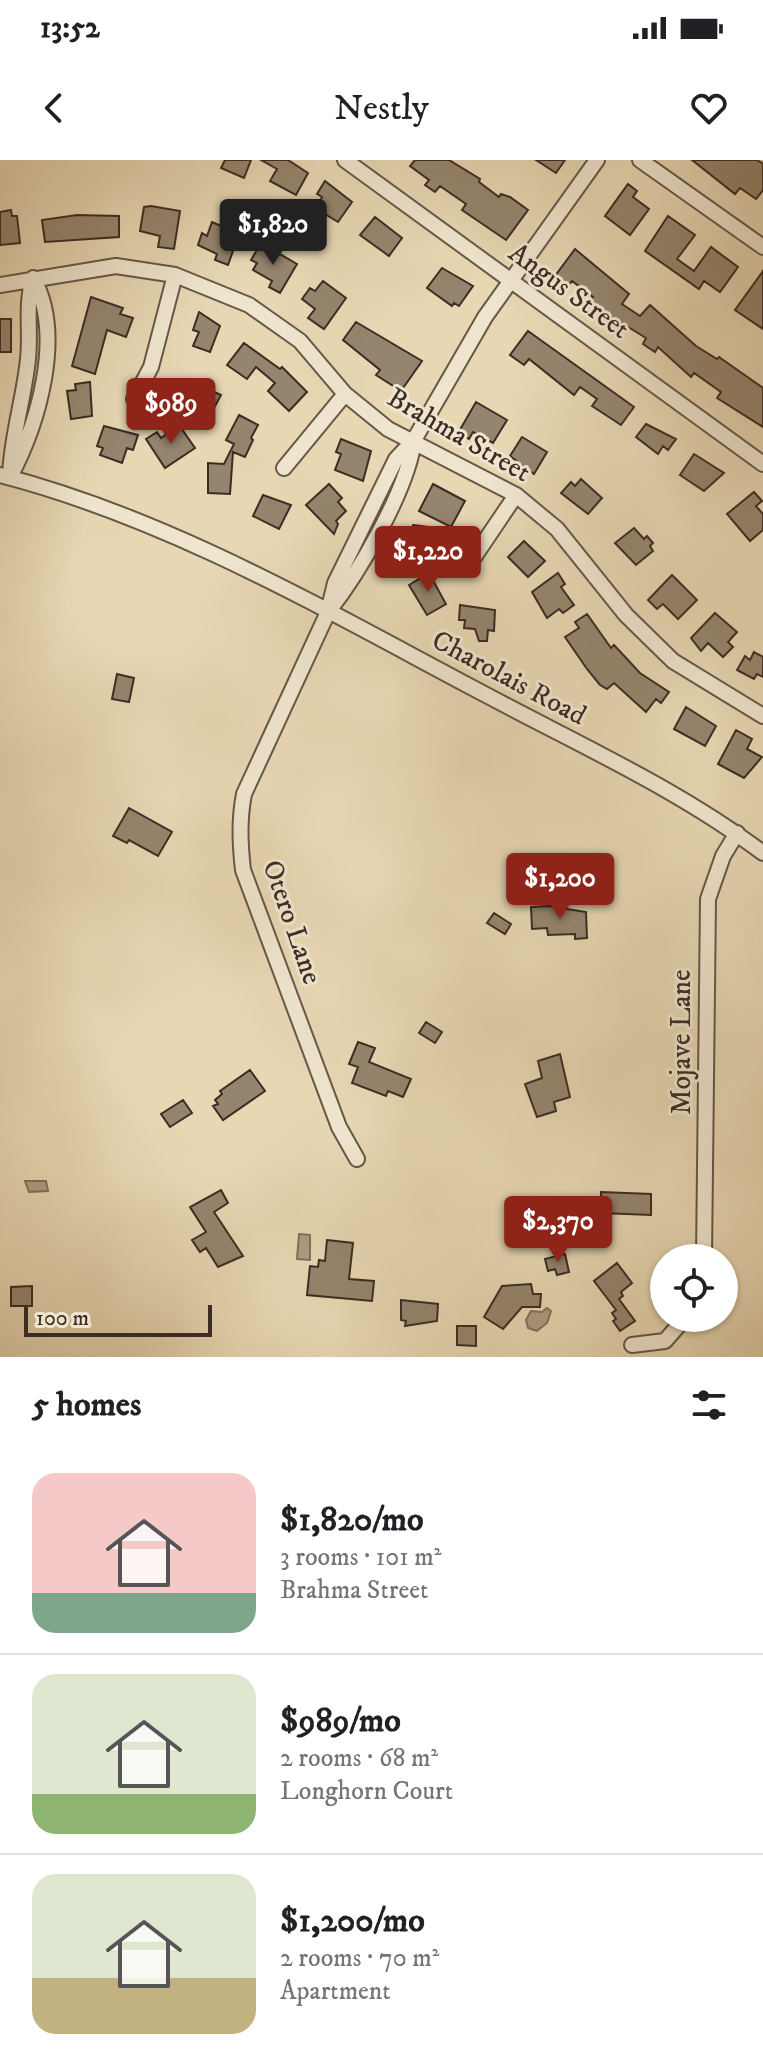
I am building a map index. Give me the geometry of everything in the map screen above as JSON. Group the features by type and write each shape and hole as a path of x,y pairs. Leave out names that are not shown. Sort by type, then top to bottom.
{"street":[{"name":"Angus Street","path":"345,160 763,464"},
{"name":"Otero Lane","path":"357,1159 339,1127 243,870 244,794 328,612 341,569 396,459 414,440 461,354 597,160"},
{"path":"640,160 763,247"},
{"name":"Brahma Street","path":"0,285 116,266 175,275 249,305 300,341 345,394 388,429 516,495 557,529 626,615 673,661 763,716"},
{"path":"134,399 151,367 175,275"},
{"path":"5,476 26,447 44,370 44,296 33,278"},
{"path":"284,468 345,394"},
{"name":"Charolais Road","path":"5,476 148,526 328,612 690,803 763,853"},
{"path":"466,569 516,495"},
{"name":"Mojave Lane","path":"704,1244 708,899 723,856 737,833"},
{"path":"632,1345 665,1341 673,1332"}],"shaded area":[{"path":"25,1181 46,1181 48,1191 29,1192"},
{"path":"299,1234 310,1235 310,1260 297,1259"},
{"path":"547,1308 551,1311 547,1323 537,1331 528,1328 526,1320 531,1311 542,1312"}],"building":[{"path":"225,160 251,160 244,178 221,168"},
{"path":"261,160 288,160 308,173 296,195 270,181 277,169"},
{"path":"415,160 449,160 480,179 479,182 499,197 501,194 510,197 528,210 506,240 462,210 466,204 440,186 435,192 425,185 429,180 410,166"},
{"path":"536,160 565,160 556,173"},
{"path":"692,160 757,160 763,164 763,190 756,199 740,188 735,194"},
{"path":"325,181 352,202 338,222 315,208 322,197 317,194"},
{"path":"628,184 637,191 633,197 649,209 630,235 605,216"},
{"path":"144,207 180,211 174,249 158,247 160,236 140,231"},
{"path":"11,210 12,216 17,216 20,243 0,245 0,212"},
{"path":"77,215 119,216 119,237 45,242 42,220"},
{"path":"668,216 695,235 677,259 694,271 711,247 738,267 720,292 704,281 699,289 645,251"},
{"path":"375,217 402,238 389,256 360,235"},
{"path":"212,222 239,234 228,265 215,260 217,254 198,245 202,233 207,236"},
{"path":"261,243 297,264 280,293 269,287 272,281 253,270 257,263 251,260"},
{"path":"575,249 629,294 622,304 640,316 650,305 696,346 717,359 719,357 763,388 763,427 717,398 721,392 694,373 691,377 658,347 655,352 643,344 646,338 589,303 593,297 572,281 565,290 552,280"},
{"path":"442,268 473,286 459,306 454,303 452,306 427,288"},
{"path":"763,271 763,329 735,310"},
{"path":"323,281 346,298 324,329 308,318 315,309 302,299 310,288 315,291"},
{"path":"91,297 123,308 120,314 133,318 126,337 107,330 95,374 72,366"},
{"path":"199,312 220,326 210,352 193,346 199,332 193,330"},
{"path":"0,319 11,319 11,352 0,352"},
{"path":"356,322 422,361 401,391 376,375 380,370 343,340"},
{"path":"528,331 634,407 621,425 592,406 597,399 580,387 574,395 529,359 524,365 510,355"},
{"path":"244,343 280,369 282,367 307,392 289,411 268,391 275,383 256,367 247,379 227,365"},
{"path":"188,380 221,395 207,421 175,407"},
{"path":"90,382 92,416 71,419 67,391 76,390 75,384"},
{"path":"476,402 507,420 493,443 473,432 469,439 458,433"},
{"path":"239,415 258,425 251,438 253,440 245,457 233,452 230,494 208,493 208,463 224,464 234,444 226,440"},
{"path":"646,424 676,439 668,450 663,446 658,454 636,437"},
{"path":"179,425 195,448 165,468 146,439 157,432 161,438"},
{"path":"104,426 138,435 133,450 127,448 122,463 100,455 103,448 97,446"},
{"path":"522,437 547,452 534,474 510,456"},
{"path":"341,439 371,451 363,481 335,470 341,454 336,452"},
{"path":"694,454 724,473 704,491 680,475"},
{"path":"581,479 602,498 588,514 561,493 571,482 575,486"},
{"path":"329,484 342,498 338,502 346,511 336,521 338,524 334,534 306,505"},
{"path":"433,484 465,501 451,527 419,511"},
{"path":"754,492 762,501 756,506 763,514 763,530 750,541 727,514"},
{"path":"263,495 291,505 279,529 253,516"},
{"path":"413,525 430,527 428,542 435,543 433,562 416,560 417,554 409,553"},
{"path":"634,528 644,539 647,536 653,543 650,546 653,551 636,565 615,543"},
{"path":"524,541 545,561 528,577 508,557"},
{"path":"429,573 446,604 427,615 409,585"},
{"path":"558,573 565,584 561,587 574,605 563,613 559,609 547,618 532,592"},
{"path":"672,575 697,600 678,619 663,604 657,609 648,600"},
{"path":"460,605 495,610 494,631 488,630 487,641 479,641 475,629 464,628 465,620 459,620"},
{"path":"715,613 737,632 728,642 733,647 723,657 708,643 701,651 691,638"},
{"path":"587,614 611,648 614,645 640,673 669,692 661,703 656,699 646,712 614,683 607,689 600,685 565,637 579,628 575,622"},
{"path":"754,652 763,657 763,677 757,674 754,679 737,670 745,656 750,660"},
{"path":"117,674 134,678 129,702 112,699"},
{"path":"686,707 716,726 705,746 674,729"},
{"path":"736,730 752,739 747,749 762,757 744,778 718,764"},
{"path":"129,808 172,832 158,856 129,840 127,843 113,836"},
{"path":"549,906 586,912 587,938 575,939 575,934 548,935 547,928 532,929 531,907"},
{"path":"494,913 511,924 505,934 487,923"},
{"path":"426,1022 442,1032 435,1043 419,1033"},
{"path":"358,1042 375,1048 369,1062 411,1079 403,1097 388,1091 386,1096 352,1083 358,1067 349,1064"},
{"path":"560,1054 570,1097 554,1102 556,1111 537,1117 525,1084 542,1078 538,1061"},
{"path":"250,1070 265,1091 223,1120 213,1106 218,1104 215,1100 222,1094 220,1091"},
{"path":"183,1100 192,1113 170,1127 161,1114"},
{"path":"221,1190 228,1203 214,1212 243,1256 218,1267 206,1248 200,1252 192,1240 206,1232 190,1207"},
{"path":"601,1192 651,1194 651,1215 601,1213"},
{"path":"327,1240 353,1243 349,1279 374,1281 372,1301 307,1295 310,1266 318,1267 319,1260 325,1261"},
{"path":"565,1254 569,1272 557,1275 555,1269 548,1271 545,1259"},
{"path":"617,1263 632,1283 621,1292 623,1296 619,1299 635,1321 620,1331 613,1321 616,1319 612,1313 616,1310 594,1281"},
{"path":"531,1284 533,1294 541,1294 540,1307 522,1307 503,1329 484,1317 502,1286"},
{"path":"32,1286 32,1306 11,1306 11,1287"},
{"path":"401,1300 438,1304 437,1321 405,1326 406,1321 401,1320"},
{"path":"457,1326 476,1326 476,1346 457,1345"}]}
